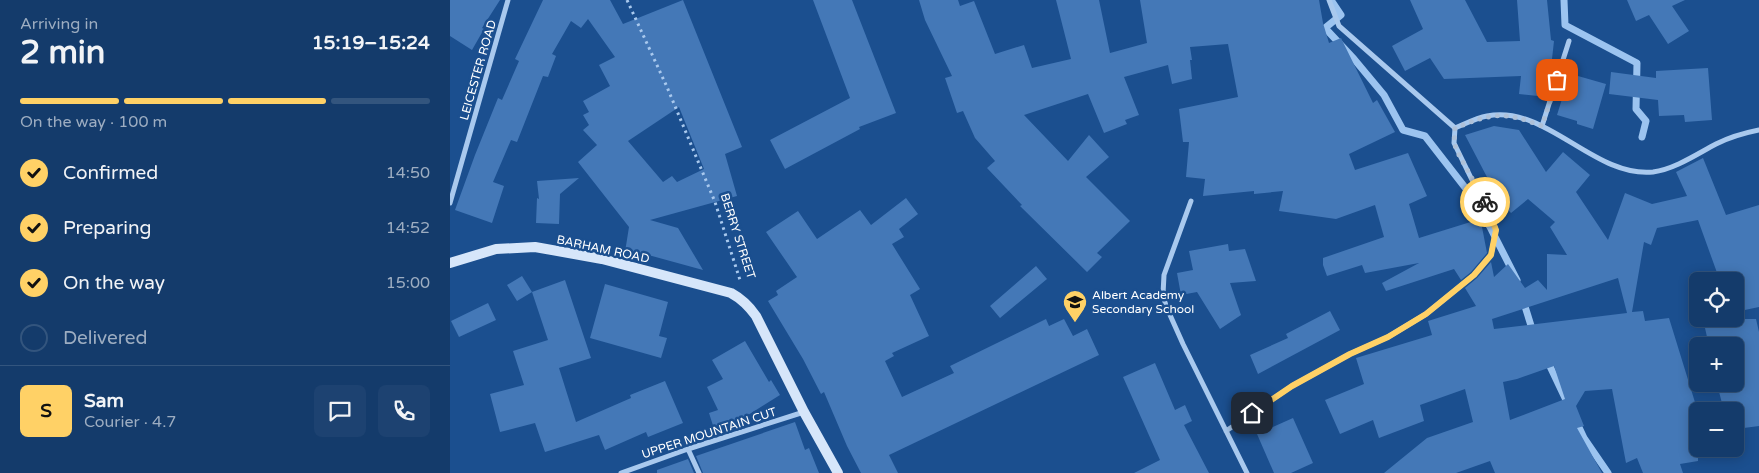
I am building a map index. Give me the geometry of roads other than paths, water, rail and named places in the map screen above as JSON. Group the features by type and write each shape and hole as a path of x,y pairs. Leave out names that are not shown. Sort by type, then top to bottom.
{"street":[{"name":"LEICESTER ROAD","path":"450,203 508,0"},
{"path":"1329,0 1339,26 1455,128"},
{"path":"1542,126 1569,41"},
{"path":"1455,128 1488,116 1506,115 1542,126 1611,164 1635,171 1653,172 1680,163 1718,143 1741,134 1759,130"},
{"path":"1226,431 1292,386 1350,354 1388,337 1426,314 1474,275 1491,255 1496,230 1489,209 1458,153 1454,143 1455,128"},
{"path":"1191,201 1164,276 1163,294 1166,306 1183,344 1247,473"},
{"name":"BARHAM ROAD","path":"450,263 496,249 535,247 602,259 732,293 748,304 756,316 804,412"},
{"path":"804,412 838,473"},
{"name":"UPPER MOUNTAIN CUT","path":"620,473 804,412"},
{"path":"688,449 699,473"}],"waterway":[{"path":"1331,0 1341,15 1325,28 1384,95 1403,130 1425,136 1467,190 1490,227 1517,280"},
{"path":"1564,0 1565,25 1637,63 1636,109 1646,121 1642,137"},
{"path":"1523,300 1533,332"},
{"path":"1547,360 1566,400"},
{"path":"1576,421 1584,438 1608,473"}],"place":[{"name":"Albert Academy Secondary School","path":"1075,323"}]}
